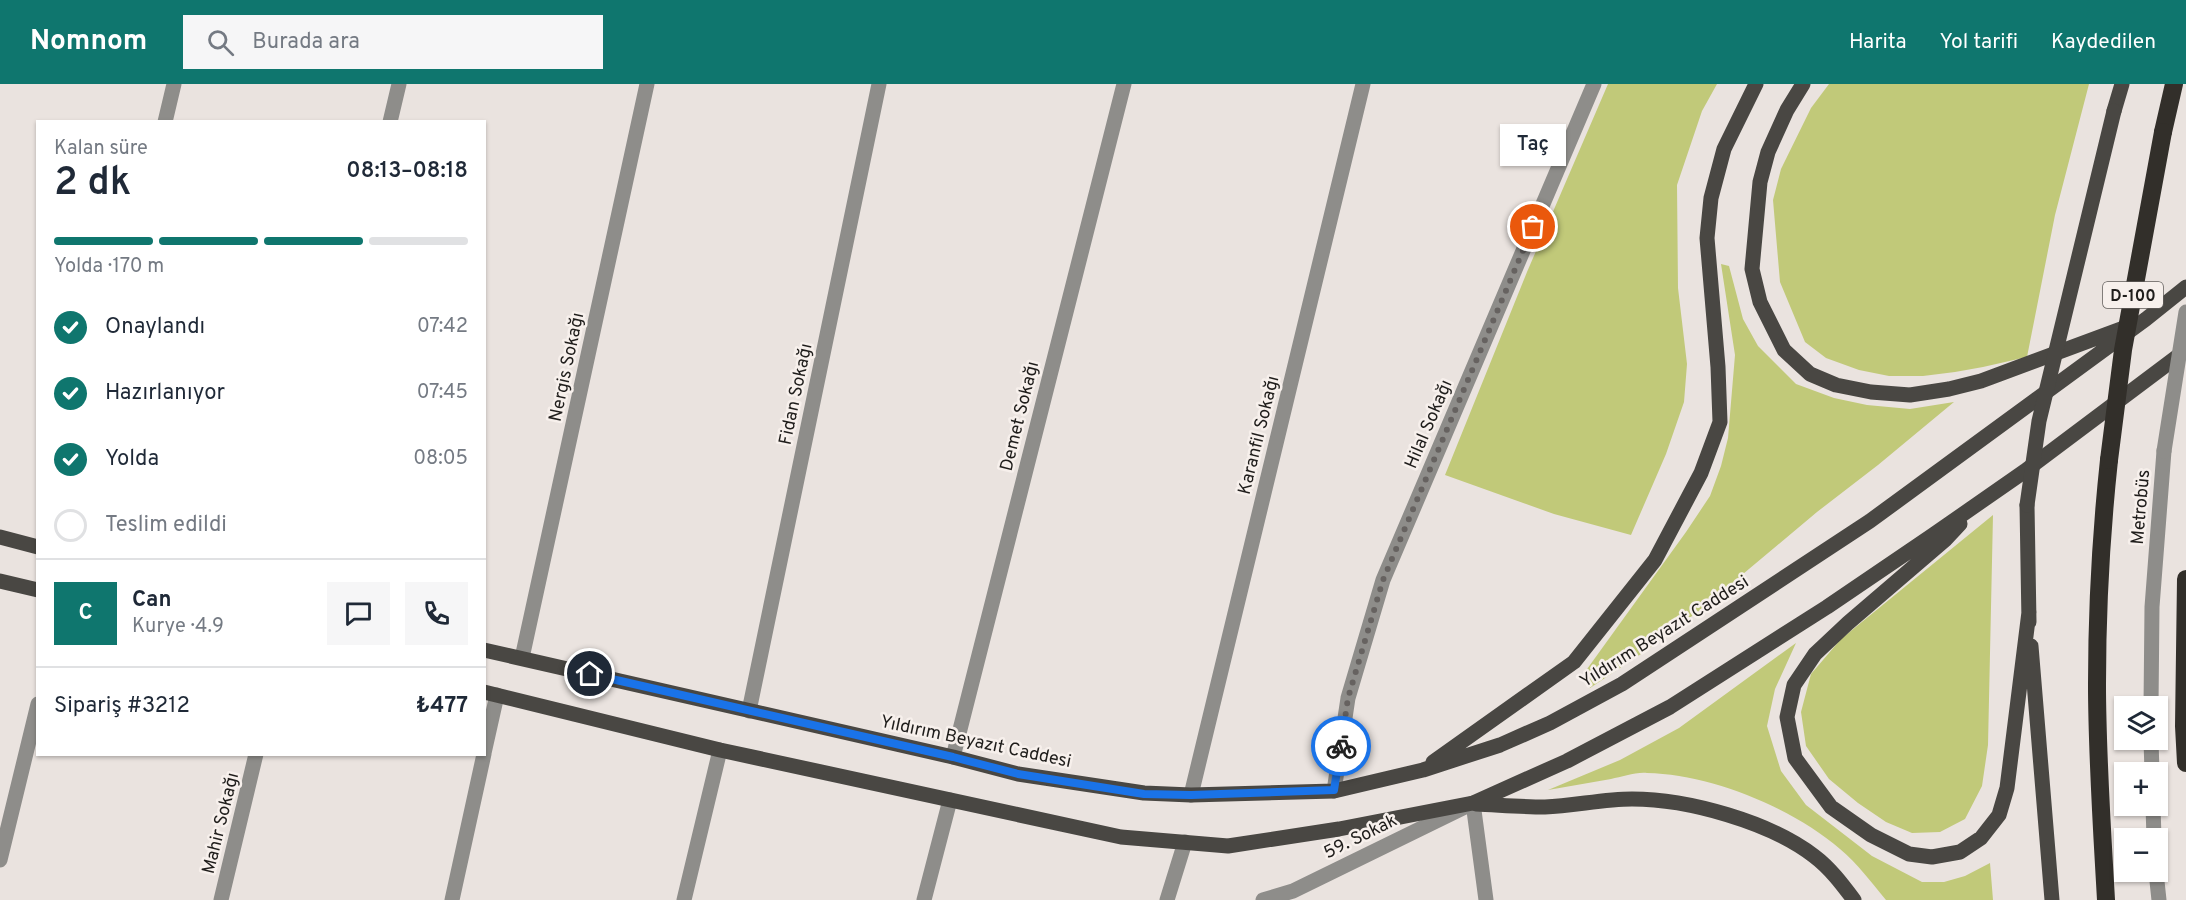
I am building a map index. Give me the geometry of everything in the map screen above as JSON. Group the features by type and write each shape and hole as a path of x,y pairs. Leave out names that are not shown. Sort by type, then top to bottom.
{"highway":[{"name":"D-100","path":"2106,900 2097,686 2101,537 2123,350 2163,132 2175,84"},
{"path":"2186,579 2184,726 2186,763"}],"main road":[{"path":"1423,770 1574,662 1655,560 1701,473 1720,422 1718,368 1707,238 1711,198 1724,149 1756,84"},
{"path":"1803,84 1787,110 1768,152 1760,182 1752,269 1760,302 1784,350 1810,374 1836,385 1871,392 1910,395 1949,389 1981,381 2146,319"},
{"path":"2052,900 2029,612 2027,505 2039,421 2120,84"},
{"name":"Yıldırım Beyazıt Caddesi","path":"486,650 953,757 1018,774 1144,794 1191,795 1334,790 1423,770 1500,745 1550,723 1622,684 1870,521 2146,319 2186,286"},
{"path":"2029,612 2007,788 1999,815 1982,837 1960,852 1932,857 1909,854 1871,835 1831,807 1795,758 1787,717 1794,685 1815,654 1946,539 1983,501 2186,350"},
{"path":"491,694 720,750 1121,837 1228,846 1339,830 1473,803 1566,761 1670,707 1836,600 2025,471"},
{"path":"0,537 36,546"},
{"path":"0,581 36,590"},
{"path":"1473,803 1545,807 1632,799 1680,802 1730,816 1790,840 1815,857 1838,879 1854,900"}],"street":[{"path":"165,120 174,84"},
{"path":"390,120 399,84"},
{"name":"Nergis Sokağı","path":"522,658 647,84"},
{"name":"Fidan Sokağı","path":"749,711 879,84"},
{"name":"Demet Sokağı","path":"953,757 1124,84"},
{"name":"Karanfil Sokağı","path":"1191,795 1363,84"},
{"name":"Hilal Sokağı","path":"1334,790 1348,698 1383,580 1594,84"},
{"name":"Metrobüs","path":"2151,696 2151,607 2164,451 2186,312"},
{"path":"486,737 491,694"},
{"path":"0,860 36,712"},
{"path":"684,900 720,750"},
{"name":"Mahir Sokağı","path":"221,900 256,756"},
{"path":"452,900 484,756"},
{"path":"924,900 950,800"},
{"path":"1473,803 1486,900"},
{"name":"59. Sokak","path":"1263,900 1293,891 1473,803"},
{"path":"1167,900 1185,842"},
{"path":"2157,882 2159,900"}],"green space":[{"path":"1608,84 1717,84 1702,111 1677,185 1678,288 1687,364 1684,402 1666,454 1631,535 1554,514 1445,475 1527,272"},
{"path":"1829,84 2089,84 2055,215 2027,357 1955,372 1923,376 1889,376 1859,370 1826,358 1805,342 1780,282 1773,200 1781,169 1811,108"},
{"path":"1721,264 1729,266 1743,319 1758,346 1796,384 1834,398 1867,405 1910,409 1954,402 1700,610 1647,650 1590,688 1582,676 1710,496 1721,466 1728,438 1735,355"},
{"path":"1993,515 1988,745 1982,786 1965,819 1940,832 1912,833 1886,822 1829,779 1806,746 1801,712 1811,674 1841,639"},
{"path":"1796,643 1775,689 1767,726 1781,771 1806,805 1872,856 1922,882 1944,882 1965,876 1990,863 1993,900 1886,900 1847,855 1799,820 1750,796 1697,780 1642,773 1548,790 1620,760 1679,728"}],"way so far":[{"path":"1341,746 1348,698 1383,580 1533,227"}],"place":[{"name":"Taç","path":"1533,227"}],"route":[{"path":"590,674 1018,774 1144,794 1191,795 1334,790 1341,746"}]}
